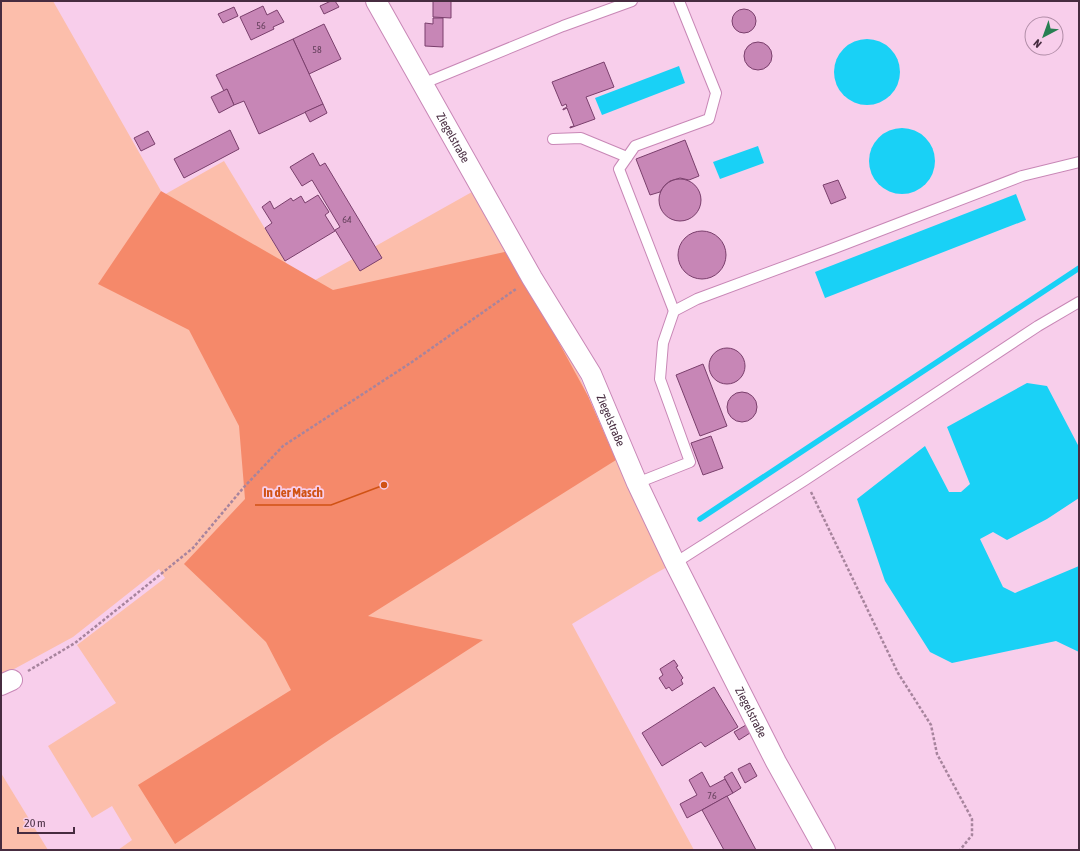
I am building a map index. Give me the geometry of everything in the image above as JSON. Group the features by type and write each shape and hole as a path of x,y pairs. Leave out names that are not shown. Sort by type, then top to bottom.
{"street":[{"name":"Ziegelstraße","path":"376,1 532,278 591,374 637,483 675,563 776,762 825,850"}],"lane":[{"path":"422,84 563,26 632,1"},
{"path":"637,483 690,462 660,379 664,344 674,311 619,168 635,146 709,119 716,93 679,1"},
{"path":"553,139 581,138 627,157"},
{"path":"674,311 697,299 1022,176 1079,162"},
{"path":"675,563 806,480 1038,326 1079,302"}],"path":[{"path":"6,682 75,642 192,548 244,487 283,446 412,362 532,278"},
{"path":"806,480 898,673 931,725 937,754 972,819 972,835 960,850"}],"shaded area":[{"path":"1,1 53,1 161,191 155,200 224,161 301,288 479,188 563,339 616,460 667,567 572,624 694,850 118,850 132,840 112,806 92,818 48,746 116,703 77,645 165,578 159,569 73,637 1,675"},
{"path":"161,191 333,290 509,251 588,396 616,460 368,616 483,640 332,738 175,844 138,785 291,690 266,642 184,564 245,499 239,426 189,330 98,284"},
{"path":"1,773 48,850 1,850"}],"water":[{"path":"860,39 874,39 886,44 895,53 900,65 898,85 891,96 874,105 860,105 848,100 839,91 834,79 834,65 839,53 848,44"},
{"path":"679,66 685,83 602,115 595,98"},
{"path":"895,128 909,128 921,133 930,142 935,154 933,174 926,185 909,194 895,194 883,189 874,180 869,168 869,154 874,142 883,133"},
{"path":"758,146 764,163 720,179 713,162"},
{"path":"1016,194 1026,220 825,298 815,272"},
{"path":"1027,383 1047,386 1079,447 1079,498 1047,519 1007,540 993,532 980,539 1003,587 1015,593 1079,566 1079,652 1056,641 952,663 930,652 885,581 857,499 925,446 949,492 961,492 970,484 947,427"}],"building":[{"path":"331,1 335,1 339,7 324,14 320,6"},
{"path":"433,1 451,1 451,18 433,17"},
{"path":"263,6 267,15 277,10 284,22 273,27 274,29 251,40 240,17"},
{"path":"234,7 238,16 223,23 218,14"},
{"path":"744,9 749,10 755,16 755,26 749,32 744,33 739,32 733,26 732,21 733,16 739,10"},
{"path":"433,18 443,18 443,47 425,46 425,23 433,24"},
{"path":"324,24 341,59 309,74 293,39"},
{"path":"293,39 323,104 259,134 244,101 234,105 227,89 224,91 216,75"},
{"path":"758,42 768,46 772,56 768,66 758,70 748,66 744,56 748,46"},
{"path":"604,62 614,87 586,97 595,119 570,128 574,126 567,108 563,110 567,107 566,104 562,106 552,82"},
{"path":"227,89 234,105 219,113 211,97"},
{"path":"323,104 327,113 310,122 305,112"},
{"path":"230,130 239,149 184,178 174,159"},
{"path":"148,131 155,144 141,151 134,138"},
{"path":"685,140 699,176 689,180 680,178 670,181 660,192 650,195 636,159"},
{"path":"313,153 320,166 325,163 382,258 360,271 335,230 340,227 312,180 302,186 290,167"},
{"path":"676,179 684,179 692,182 698,188 701,200 698,212 692,218 684,221 676,221 668,218 662,212 659,204 659,196 662,188 668,182"},
{"path":"838,180 846,198 831,204 823,185"},
{"path":"318,195 329,212 325,215 335,231 285,261 265,228 272,223 262,207 270,201 274,209 291,198 293,201 301,196 305,203"},
{"path":"702,231 711,233 719,238 724,246 726,255 724,264 719,272 711,277 702,279 693,277 685,272 680,264 678,255 680,246 685,238 693,233"},
{"path":"731,348 740,353 744,359 744,373 740,379 731,384 723,384 714,379 710,373 709,362 714,353 720,349"},
{"path":"703,364 727,426 700,436 676,375"},
{"path":"742,392 753,396 757,407 753,418 742,422 731,418 727,407 731,396"},
{"path":"711,436 723,468 703,475 691,443"},
{"path":"674,660 678,666 676,667 683,678 681,680 683,684 672,691 669,687 666,689 659,678 663,675 660,669"},
{"path":"714,687 738,727 705,747 701,742 662,766 642,733"},
{"path":"746,725 750,733 739,740 734,732"},
{"path":"750,763 757,776 745,783 738,769"},
{"path":"702,772 710,787 725,779 733,793 687,818 680,804 697,795 689,780"},
{"path":"732,772 741,788 733,793 724,777"},
{"path":"727,796 756,850 724,850 702,810"}],"waterway":[{"path":"700,519 1079,268"}],"place":[{"name":"In der Masch","path":"384,485"}]}
